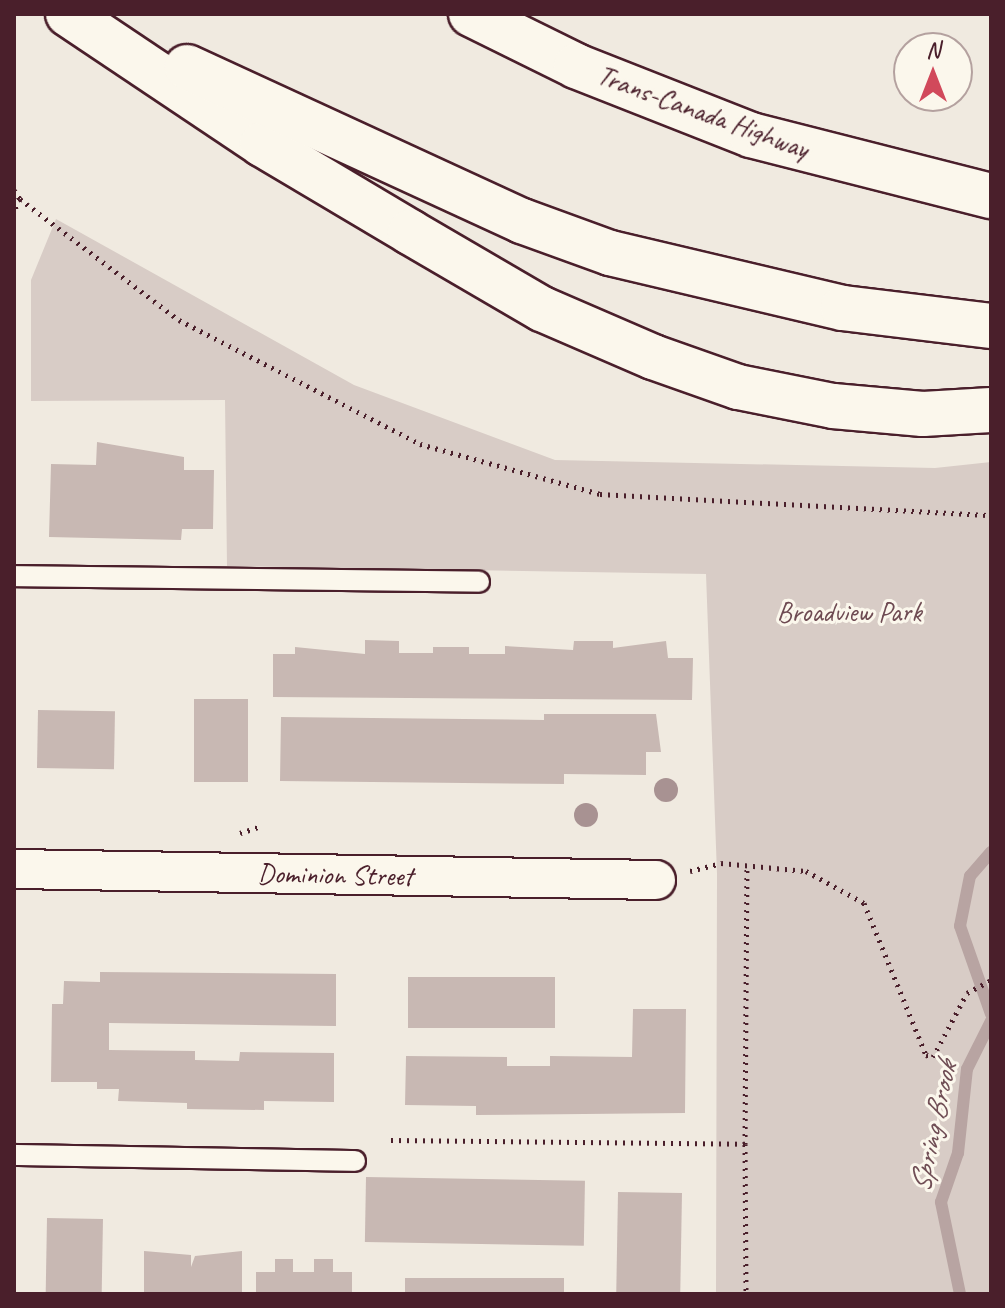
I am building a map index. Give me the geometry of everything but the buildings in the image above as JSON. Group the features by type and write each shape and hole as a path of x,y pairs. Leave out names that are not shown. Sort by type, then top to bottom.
{"highway":[{"path":"70,14 522,221 610,253 843,308 991,326"},
{"path":"70,14 262,144 437,248 542,309 653,357 738,387 833,406 923,414 991,410"},
{"name":"Trans-Canada Highway","path":"471,14 576,66 751,135 991,196"}],"street":[{"name":"Dominion Street","path":"14,869 656,880"}],"lane":[{"path":"14,576 479,582"},
{"path":"14,1155 355,1161"}],"path":[{"path":"14,190 20,199 179,320 420,444 600,494 991,515"},
{"path":"14,211 20,199"},
{"path":"656,880 721,863 806,871 864,903 926,1055 933,1057 967,993 991,980"},
{"path":"746,1294 747,867"},
{"path":"391,1140 745,1144"}],"green space":[{"name":"Broadview Park","path":"56,219 354,385 555,460 935,468 991,462 991,1294 716,1294 717,874 706,574 227,566 225,400 31,401 31,280"}],"waterway":[{"name":"Spring Brook","path":"991,852 970,876 960,926 991,1014"},
{"name":"Spring Brook","path":"960,1294 941,1202 958,1153 967,1069 991,1021"}]}
